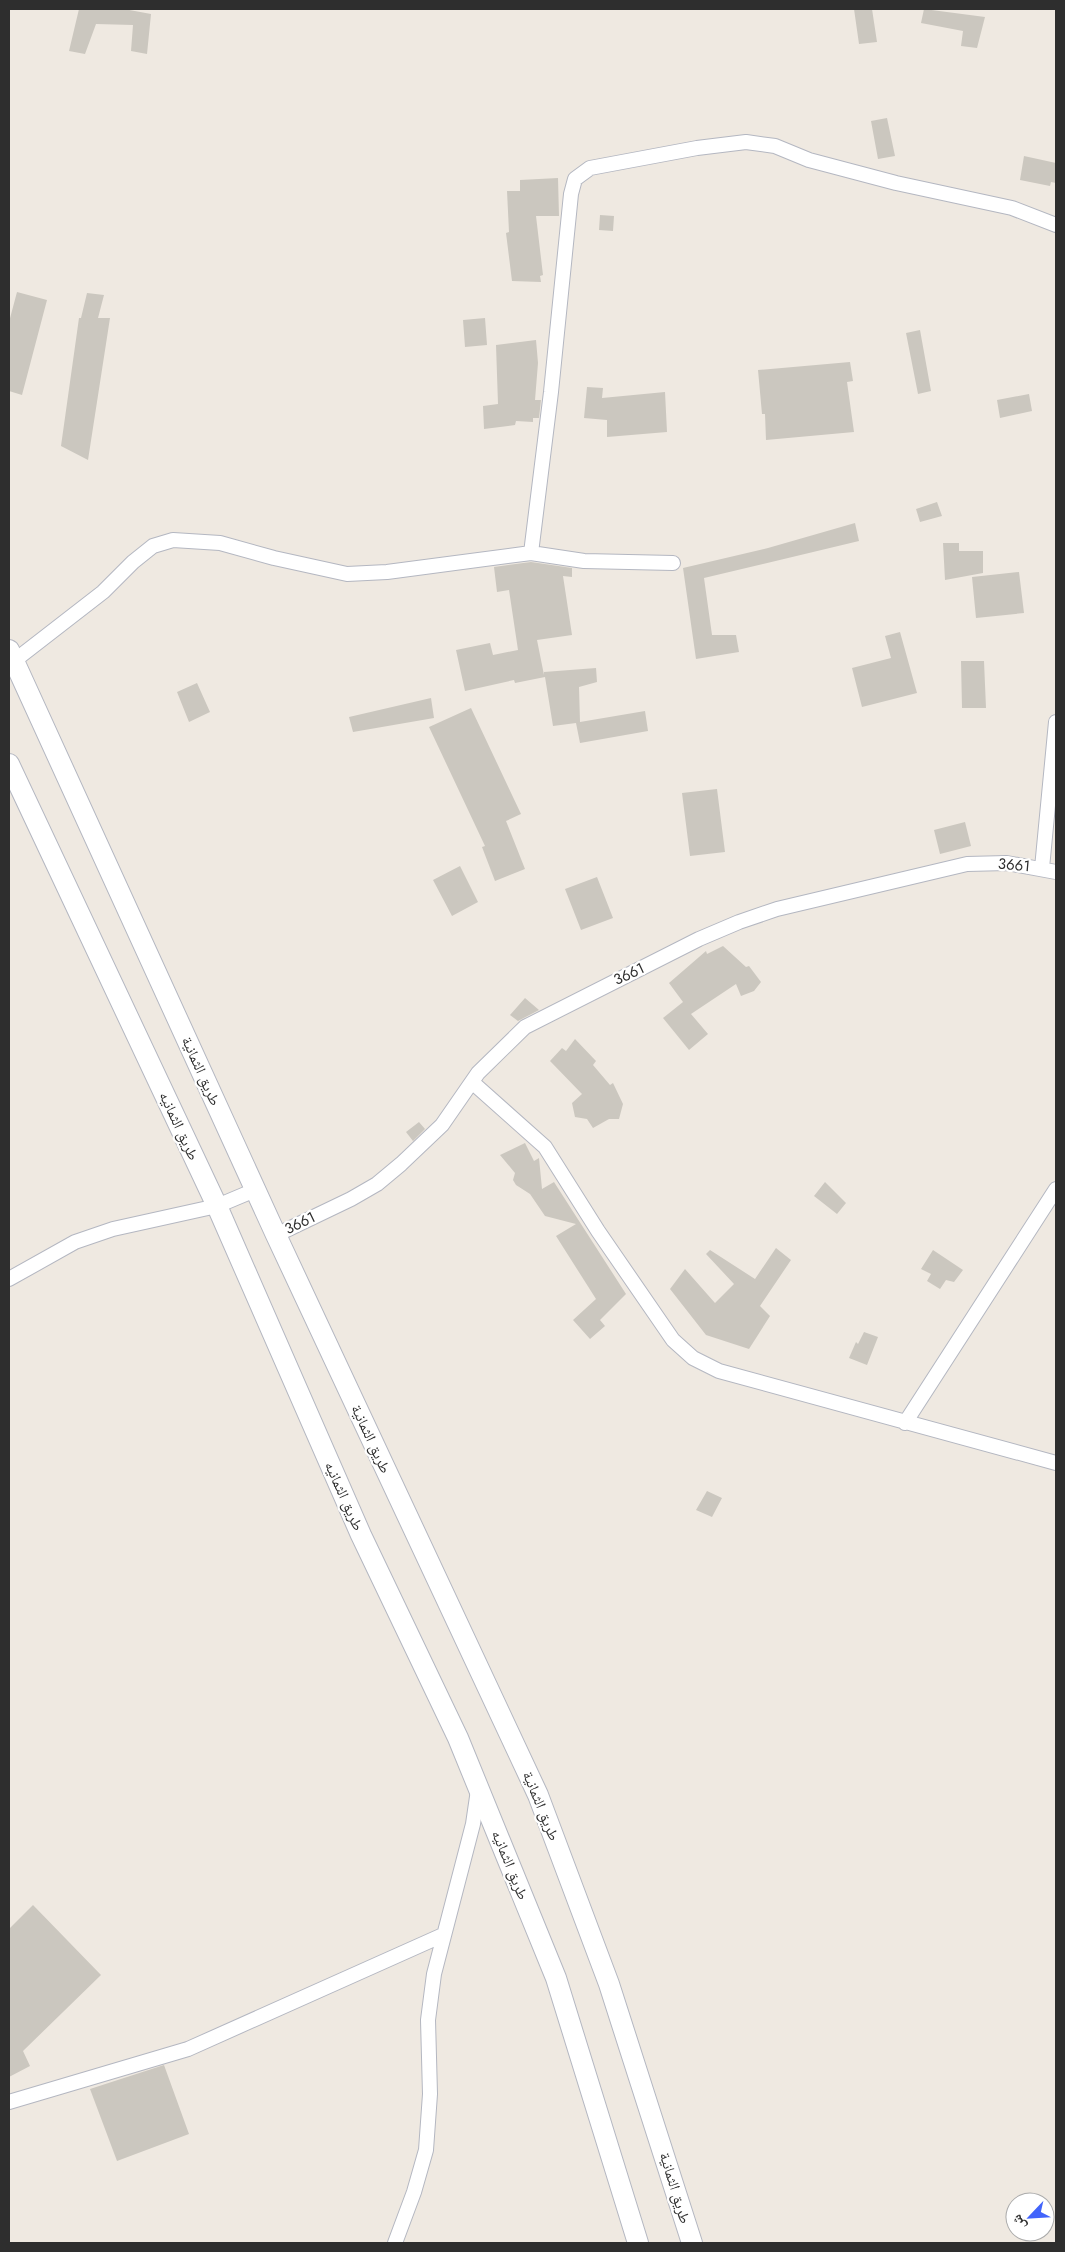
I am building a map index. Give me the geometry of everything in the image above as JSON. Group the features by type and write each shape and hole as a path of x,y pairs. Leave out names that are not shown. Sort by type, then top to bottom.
{"street":[{"path":"531,553 551,392 571,194 575,179 590,168 696,148 746,142 775,146 809,160 896,183 1012,208 1056,225"},
{"path":"11,656 103,592 147,551 154,546 173,540 220,543 274,558 347,574 387,572 531,553 584,561 673,563"},
{"name":"طريق الثمانية","path":"11,656 276,1236 538,1795 609,1984 692,2243"},
{"path":"1042,868 1056,722"},
{"name":"طريق الثمانيه","path":"9,764 217,1206 361,1535 458,1738 556,1978 638,2243"},
{"name":"3661","path":"276,1236 377,1184 442,1125 478,1073 525,1027 699,939 739,922 814,900 891,880 937,873 967,864 1007,863 1056,872"},
{"path":"472,1082 545,1147 598,1231 673,1340 693,1358 719,1371 1056,1463"},
{"path":"905,1423 1056,1189"},
{"path":"9,1279 75,1242 113,1229 217,1206 255,1190"},
{"path":"395,2243 414,2192 426,2150 430,2094 428,2020 434,1974 473,1824 478,1788"},
{"path":"9,2102 188,2049 443,1935"}],"building":[{"path":"79,9 124,9 151,14 147,54 131,51 133,25 96,24 85,54 69,51"},
{"path":"854,9 872,9 877,42 859,44"},
{"path":"924,9 985,17 977,48 961,46 963,31 921,23"},
{"path":"887,118 895,156 878,159 871,121"},
{"path":"1024,156 1056,163 1056,183 1051,182 1050,186 1020,180"},
{"path":"558,178 559,216 536,216 543,275 540,276 541,282 512,281 506,233 509,232 507,191 520,191 520,180"},
{"path":"600,215 614,216 613,231 599,230"},
{"path":"17,292 47,300 22,395 9,391 9,322"},
{"path":"87,293 104,295 98,318 110,318 88,460 61,446 79,318 81,318"},
{"path":"485,318 487,345 465,347 463,320"},
{"path":"920,330 931,391 918,394 906,333"},
{"path":"536,340 538,363 535,400 541,400 539,418 533,418 533,422 516,421 515,425 484,429 483,406 498,404 496,345"},
{"path":"850,362 853,381 847,382 854,432 766,440 765,414 762,414 758,370"},
{"path":"587,387 603,388 602,398 665,392 667,432 607,437 607,420 584,418"},
{"path":"1029,394 1032,411 1000,418 997,400"},
{"path":"937,502 942,516 920,522 916,509"},
{"path":"855,523 859,541 704,578 712,635 736,635 739,652 696,659 683,568 768,548"},
{"path":"943,543 959,543 959,551 983,551 983,573 945,580"},
{"path":"531,562 572,568 572,577 563,576 572,635 537,640 544,675 544,672 596,668 597,682 579,687 580,722 645,711 648,731 580,743 576,723 553,726 545,677 515,683 514,680 465,691 456,650 490,643 493,655 518,650 509,590 497,592 494,567"},
{"path":"1019,572 1024,613 976,618 972,577"},
{"path":"900,632 917,693 862,707 852,668 891,658 885,636"},
{"path":"961,661 984,661 986,708 962,708"},
{"path":"197,683 210,712 189,722 177,692"},
{"path":"431,698 434,718 353,732 349,717"},
{"path":"471,708 521,814 506,821 525,869 495,881 482,847 485,846 429,727"},
{"path":"717,789 725,852 690,856 682,793"},
{"path":"965,822 971,846 940,854 934,830"},
{"path":"460,866 478,902 452,916 433,880"},
{"path":"597,877 613,918 581,930 565,889"},
{"path":"723,946 746,967 749,966 761,982 754,991 741,996 736,984 691,1014 708,1034 689,1050 663,1018 683,1002 669,983 706,951 707,954"},
{"path":"525,998 539,1010 518,1021 510,1015"},
{"path":"575,1039 596,1061 593,1065 610,1085 613,1083 623,1104 619,1119 609,1119 593,1128 587,1119 575,1117 572,1103 582,1094 550,1061 562,1048 566,1051"},
{"path":"419,1122 425,1129 413,1141 406,1132"},
{"path":"525,1143 534,1161 539,1158 542,1189 554,1182 626,1294 600,1320 605,1326 590,1339 573,1320 596,1299 556,1236 576,1224 545,1216 530,1194 516,1185 513,1180 515,1173 500,1155"},
{"path":"825,1182 846,1203 837,1214 814,1196"},
{"path":"776,1248 791,1260 760,1306 770,1316 749,1349 706,1335 670,1289 685,1269 715,1303 734,1284 706,1254 710,1250 755,1279"},
{"path":"933,1250 963,1270 954,1282 946,1280 940,1289 927,1281 931,1274 921,1269"},
{"path":"864,1332 878,1337 867,1365 849,1358 856,1342 858,1344"},
{"path":"707,1491 722,1498 712,1517 696,1510"},
{"path":"33,1905 101,1975 23,2051 30,2066 9,2077 9,1929"},
{"path":"164,2065 189,2134 117,2161 90,2089"}]}
